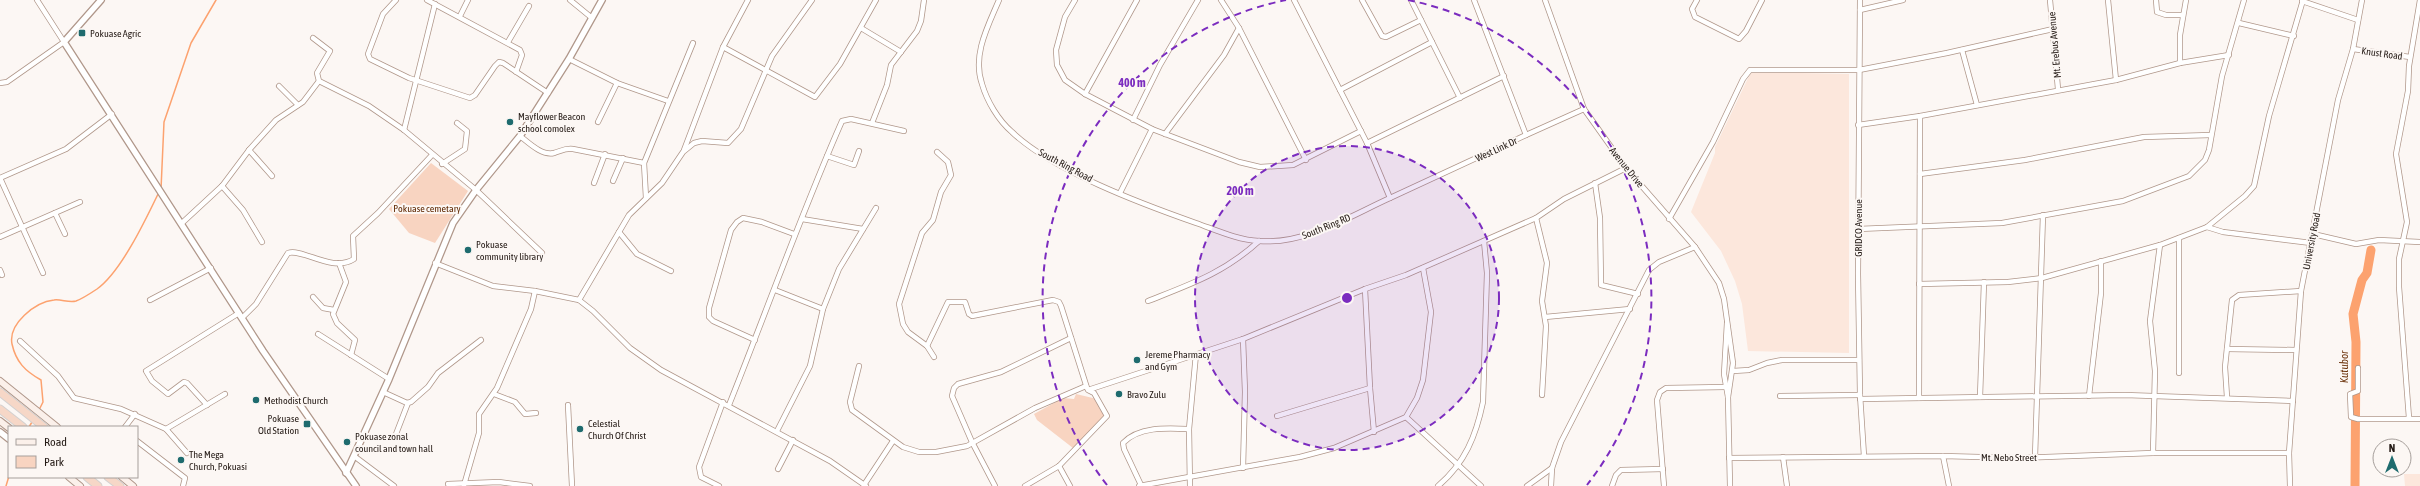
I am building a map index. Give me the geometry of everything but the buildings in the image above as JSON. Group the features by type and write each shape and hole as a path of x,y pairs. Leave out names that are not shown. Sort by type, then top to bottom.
{"highway":[{"path":"0,392 43,426"},
{"path":"0,409 22,426"},
{"path":"88,478 98,486"},
{"path":"109,478 120,486"}],"main road":[{"path":"0,381 56,426"},
{"path":"0,421 8,427"},
{"path":"70,478 80,486"},
{"path":"123,478 134,486"}],"street":[{"path":"37,0 241,316 356,486"},
{"path":"0,83 7,82 64,42 102,0"},
{"path":"396,0 383,14 368,56 408,78 417,79 470,98 475,95 499,62 504,63 548,93"},
{"path":"427,0 508,42 522,53 516,72"},
{"path":"460,16 468,0"},
{"path":"570,0 592,18"},
{"path":"346,473 389,379 435,263 453,224 476,190 520,136 570,59 602,0"},
{"path":"579,300 629,215 662,183 683,152 723,47 748,0"},
{"path":"683,152 694,143 702,141 728,143 733,139 741,129 766,71 788,33 812,0"},
{"path":"723,47 815,97 840,64 876,0"},
{"path":"872,123 887,86 891,65 902,52 919,26 924,0"},
{"name":"South Ring Road","path":"999,0 979,56 981,82 988,100 1012,132 1039,152 1120,193 1226,234 1259,241"},
{"path":"1075,0 1058,34 1056,50 1057,65 1065,80 1085,94 1152,129 1239,162 1260,168 1281,167 1306,160 1361,131"},
{"path":"1085,94 1137,0"},
{"path":"1133,120 1160,65 1198,0"},
{"path":"1221,0 1239,28 1306,160"},
{"path":"1294,0 1367,143 1390,198"},
{"path":"1362,0 1382,36 1386,37 1421,20"},
{"path":"1411,0 1460,98"},
{"name":"West Link Dr","path":"1390,198 1526,135 1474,0"},
{"name":"Avenue Drive","path":"1545,0 1584,109 1626,168 1695,247 1719,283 1724,299 1727,322"},
{"path":"1696,0 1692,9 1695,17 1739,39 1746,31 1762,0"},
{"name":"GRIDCO Avenue","path":"1860,0 1858,125 1859,360 1864,456"},
{"path":"1860,10 1903,0"},
{"name":"Mt. Erebus Avenue","path":"2050,0 2058,89"},
{"path":"2108,0 2116,80"},
{"path":"2156,0 2160,15 2183,15"},
{"path":"2180,63 2179,56 2186,0"},
{"path":"1858,229 2002,222 2123,201 2189,176 2205,160 2222,76 2244,0"},
{"path":"1919,284 2042,278 2160,245 2207,227 2245,196 2254,186 2269,116 2294,36 2302,0 2358,20"},
{"name":"University Road","path":"2290,486 2289,453 2301,291 2338,100 2353,49 2362,0"},
{"path":"2409,418 2398,287 2399,260 2407,229 2402,181 2397,168 2396,154 2408,91 2410,57 2420,0"},
{"path":"404,130 435,4"},
{"path":"508,42 529,6"},
{"path":"2238,23 2294,36"},
{"path":"861,28 902,52"},
{"path":"1165,134 1224,54 1239,28"},
{"path":"1669,219 1713,142 1743,79 1750,70 1859,70 1962,50 2053,29"},
{"path":"313,38 330,51 317,74 319,81 369,106 404,130 442,164 476,190 542,253"},
{"path":"1340,90 1432,42"},
{"path":"646,198 644,163 668,101 693,43"},
{"name":"Knust Road","path":"2353,49 2410,57"},
{"path":"1962,50 1977,105"},
{"path":"1858,125 1920,116 2058,89 2116,80 2180,63 2229,55"},
{"path":"570,59 617,84 668,101"},
{"path":"1367,143 1504,76"},
{"path":"182,223 222,186 249,150 276,120 306,100 319,81"},
{"path":"598,122 617,84"},
{"path":"279,86 298,105"},
{"path":"1526,135 1584,109"},
{"path":"43,273 21,228 0,178 66,149 112,114"},
{"path":"1919,398 1920,116"},
{"path":"729,405 764,313 775,290 794,234 802,219 842,121 852,119 904,130"},
{"path":"442,164 465,149 467,131 457,123"},
{"path":"1120,193 1152,129"},
{"path":"1920,174 2024,160 2144,137 2211,135"},
{"path":"520,136 545,153 552,154 568,148 605,154 644,163"},
{"path":"249,150 272,176"},
{"path":"827,156 854,165 859,151"},
{"path":"934,357 927,346 908,332 903,324 900,304 922,233 933,220 940,192 951,174 948,162 937,152"},
{"path":"594,183 605,154"},
{"path":"207,405 186,382 168,394 152,381 146,371 241,316 256,304 288,253 294,252 314,259 339,263 354,259 354,236 378,213 432,155"},
{"path":"613,181 623,158"},
{"path":"858,366 850,402 852,410 893,441 919,452 967,446 1035,408 1087,388 1243,339 1365,289 1423,268 1536,218 1564,199 1626,168"},
{"path":"1595,183 1600,218 1601,286 1638,294"},
{"path":"222,186 243,210 262,242"},
{"name":"South Ring RD","path":"1259,241 1292,239 1324,228 1390,198"},
{"path":"0,237 80,202"},
{"path":"777,431 810,366 823,309 839,269 876,208"},
{"path":"55,213 65,234"},
{"path":"2035,457 2043,215"},
{"path":"755,340 713,321 709,317 709,308 731,230 737,222 743,218 758,221 794,234"},
{"path":"1536,218 1546,255 1542,301 1545,317 1546,344 1542,395"},
{"path":"802,219 863,229"},
{"path":"2207,227 2223,232 2311,243"},
{"path":"619,232 637,254 671,271"},
{"path":"2313,234 2356,244 2379,240 2420,242"},
{"path":"2180,238 2180,373"},
{"path":"1438,486 1458,467 1475,435 1483,402 1487,273 1484,240"},
{"path":"1148,301 1219,271 1243,256 1259,241"},
{"path":"2153,453 2153,395 2155,371 2151,310 2160,245"},
{"path":"1551,486 1552,468 1561,442 1607,349 1630,310 1649,270 1654,265 1695,247"},
{"path":"2089,396 2101,293 2101,262"},
{"path":"339,263 346,282 334,310 337,323 355,340 350,355"},
{"path":"435,263 493,286 535,291 579,300 593,311 630,348 682,382 777,431 830,461 865,485 893,441"},
{"path":"150,300 211,268"},
{"path":"1189,428 1153,429 1127,438 1123,442 1124,449 1140,486 1307,455 1374,432 1406,417 1417,398 1423,380 1431,312 1423,268"},
{"path":"0,270 2,275"},
{"path":"1980,397 1984,282"},
{"path":"1365,289 1370,388 1374,432"},
{"path":"775,290 823,309"},
{"path":"464,485 479,434 479,414 494,394 531,309 535,291"},
{"path":"2227,397 2227,349 2232,300 2234,296 2301,291"},
{"path":"313,297 323,308 334,310"},
{"path":"927,346 945,306 952,301 965,302 969,314 972,316 1053,300 1059,302 1087,388 1094,393 1107,416 1059,466 1025,486"},
{"path":"1545,317 1630,310"},
{"path":"1727,322 1731,337 1733,371 1728,397 1730,486"},
{"path":"1727,322 1724,344 1725,387 1728,397"},
{"path":"318,334 389,379"},
{"path":"995,486 972,442 952,396 954,388 958,384 1002,372 1071,338"},
{"path":"1243,339 1245,392 1243,468"},
{"path":"396,434 408,403 428,387 438,373 481,340"},
{"path":"20,341 58,376 74,398 121,409 166,428 187,453"},
{"path":"2227,349 2296,350"},
{"path":"1190,486 1189,428 1196,354"},
{"path":"1733,371 1749,370 1767,362 1782,360 1859,360"},
{"path":"2358,368 2354,392 2350,394 2355,419 2420,419"},
{"path":"1664,486 1656,400 1660,392 1666,388 1725,387"},
{"path":"1277,416 1370,388"},
{"path":"383,392 408,403"},
{"path":"166,428 225,394"},
{"path":"494,394 516,402 525,414 536,413"},
{"path":"1780,396 1919,398 2153,395 2293,401"},
{"path":"718,486 701,477 699,467 723,402"},
{"path":"568,405 572,486"},
{"path":"126,426 135,414"},
{"path":"1406,417 1458,467 1481,486"},
{"path":"0,432 8,438"},
{"path":"778,469 792,440"},
{"path":"138,442 185,478 183,486"},
{"name":"Mt. Nebo Street","path":"1730,458 1864,456 2035,457 2153,453 2289,453"},
{"path":"354,456 394,486"},
{"path":"1943,456 1949,486"},
{"path":"1783,457 1787,486"},
{"path":"1059,466 1070,486"},
{"path":"1527,486 1552,468"},
{"path":"1612,486 1616,474 1621,470 1663,469"},
{"path":"448,484 464,485 493,482 530,486"}],"shaded area":[{"path":"1751,72 1849,74 1849,353 1748,351 1742,304 1735,281 1721,251 1691,212 1715,153 1715,147"},
{"path":"2412,474 2420,474 2420,486 2405,486 2404,478 2412,478"}],"green space":[{"name":"Pokuase cemetary","path":"431,163 468,191 435,243 409,233 389,209"},
{"path":"1076,394 1097,399 1106,416 1073,448 1037,420 1034,414 1063,398 1074,399"}],"waterway":[{"path":"161,189 164,122 191,43 216,0"},
{"path":"39,410 43,402 41,380 30,373 16,356 12,344 14,329 24,315 39,305 54,300 71,302 76,301 95,291 106,281 124,258 159,192"},
{"name":"Kutubor","path":"2355,486 2356,342 2353,314 2362,280 2367,273 2371,250"},
{"path":"30,426 32,422"},
{"path":"6,486 8,478"}],"place":[{"name":"Pokuase Agric","path":"82,33"},
{"name":"Mayflower Beacon school comolex","path":"510,122"},
{"name":"Pokuase community library","path":"468,250"},
{"name":"Jereme Pharmacy and Gym","path":"1137,360"},
{"name":"Bravo Zulu","path":"1119,394"},
{"name":"Methodist Church","path":"256,400"},
{"name":"Pokuase Old Station","path":"307,424"},
{"name":"Celestial Church Of Christ","path":"580,429"},
{"name":"Pokuase zonal council and town hall","path":"347,442"},
{"name":"The Mega Church, Pokuasi","path":"181,460"}]}
